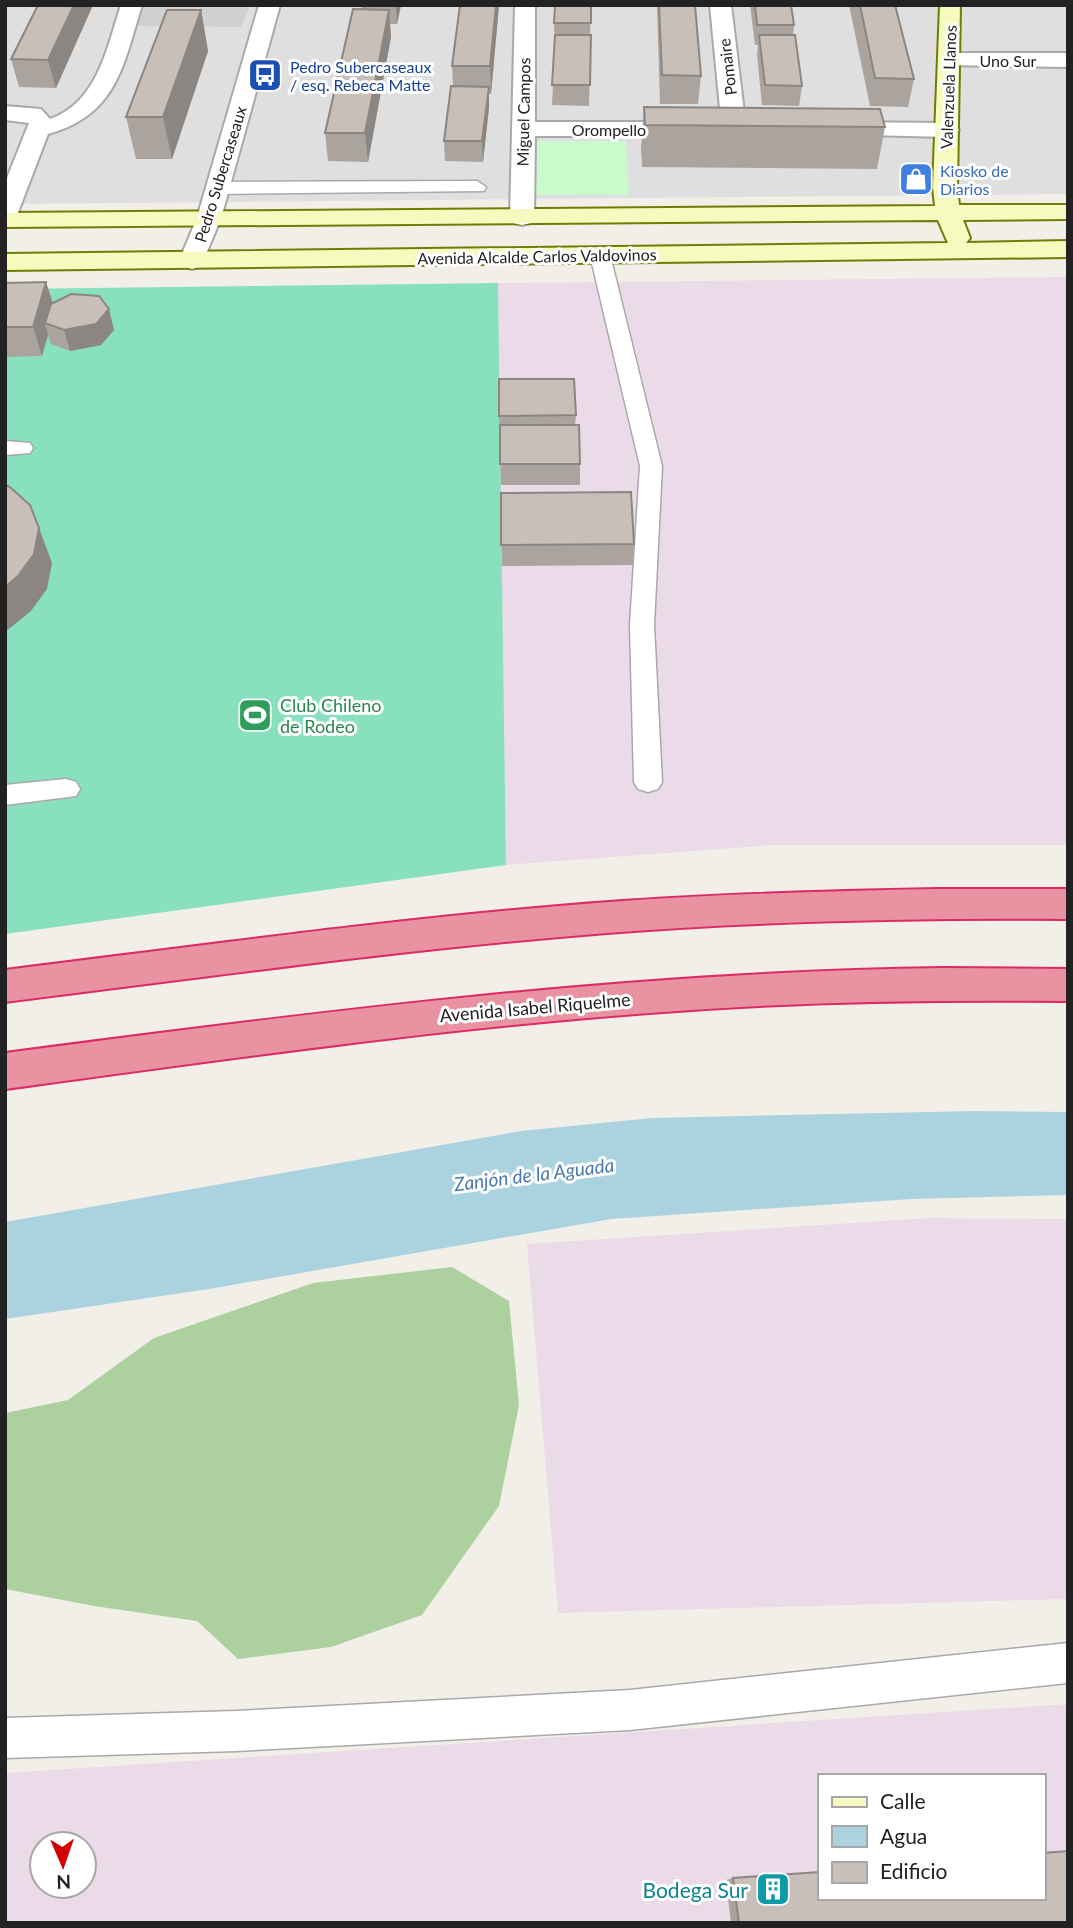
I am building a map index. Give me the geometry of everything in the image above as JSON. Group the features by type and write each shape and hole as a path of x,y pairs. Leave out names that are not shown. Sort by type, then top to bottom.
{"highway":[{"path":"5,986 371,941 543,923 713,910 846,905 1068,904"},
{"name":"Avenida Isabel Riquelme","path":"5,1071 393,1020 572,1002 749,990 882,985 1068,985"}],"main road":[{"name":"Valenzuela Llanos","path":"950,5 945,187 948,213 961,250"},
{"path":"5,218 522,218 1068,212"},
{"name":"Avenida Alcalde Carlos Valdovinos","path":"5,262 1068,250"}],"street":[{"path":"5,113 36,121 65,124 79,116 97,98 132,5"},
{"name":"Pedro Subercaseaux","path":"192,261 209,218 270,5"},
{"name":"Miguel Campos","path":"522,218 525,5"},
{"name":"Pomaire","path":"720,5 734,129"},
{"name":"Uno Sur","path":"949,60 1068,61"},
{"path":"5,218 36,121"},
{"name":"Orompello","path":"523,129 761,129"},
{"path":"814,129 947,130"}],"lane":[{"path":"218,188 477,187"},
{"path":"600,255 652,466 642,625 648,782"},
{"path":"5,795 66,789"},
{"path":"5,1738 236,1731 629,1710 1068,1663"}],"shaded area":[{"path":"5,5 1068,5 1068,194 5,204"},
{"path":"142,5 250,5 241,27 135,26"},
{"path":"1068,277 1068,845 773,845 506,865 498,283"},
{"path":"929,1218 1068,1219 1068,1599 558,1613 527,1244"},
{"path":"1068,1704 1068,1923 5,1923 5,1773"}],"green space":[{"path":"537,141 626,141 629,195 536,195"},
{"name":"Club Chileno de Rodeo","path":"498,283 506,865 5,934 5,289"},
{"path":"452,1267 509,1301 519,1405 499,1506 422,1615 331,1647 238,1659 197,1621 94,1606 5,1589 5,1413 68,1400 154,1338 313,1283"}],"water":[{"name":"Zanjón de la Aguada","path":"976,1111 1068,1112 1068,1195 912,1199 611,1219 209,1289 5,1319 5,1222 521,1131 652,1118"}],"building":[{"path":"38,5 74,5 48,60 11,59"},
{"path":"460,5 496,5 490,66 452,66"},
{"path":"555,5 591,5 591,23 554,23"},
{"path":"659,5 695,5 701,76 662,75"},
{"path":"755,5 791,5 794,25 757,25"},
{"path":"860,5 895,5 914,79 875,78"},
{"path":"353,9 389,10 365,133 325,133"},
{"path":"167,10 201,10 163,117 126,117"},
{"path":"555,35 591,35 590,85 552,85"},
{"path":"759,35 795,35 802,86 765,85"},
{"path":"451,86 489,87 482,141 444,141"},
{"path":"644,107 880,109 885,127 645,125"},
{"path":"46,282 33,327 5,327 5,283"},
{"path":"71,294 99,296 109,309 96,324 64,330 45,323 51,304"},
{"path":"499,379 574,379 576,415 499,416"},
{"path":"500,425 579,425 580,464 500,464"},
{"path":"5,485 30,505 39,528 34,554 18,576 5,587"},
{"path":"631,492 634,544 501,545 501,493"},
{"name":"Bodega Sur","path":"1068,1851 1068,1923 739,1923 733,1878 818,1872 818,1900 1045,1900 1045,1853"}],"place":[{"name":"Pedro Subercaseaux / esq. Rebeca Matte","path":"265,75"},
{"name":"Kiosko de Diarios","path":"916,179"},
{"name":"Club Chileno de Rodeo","path":"255,715"},
{"name":"Bodega Sur","path":"773,1889"}]}
